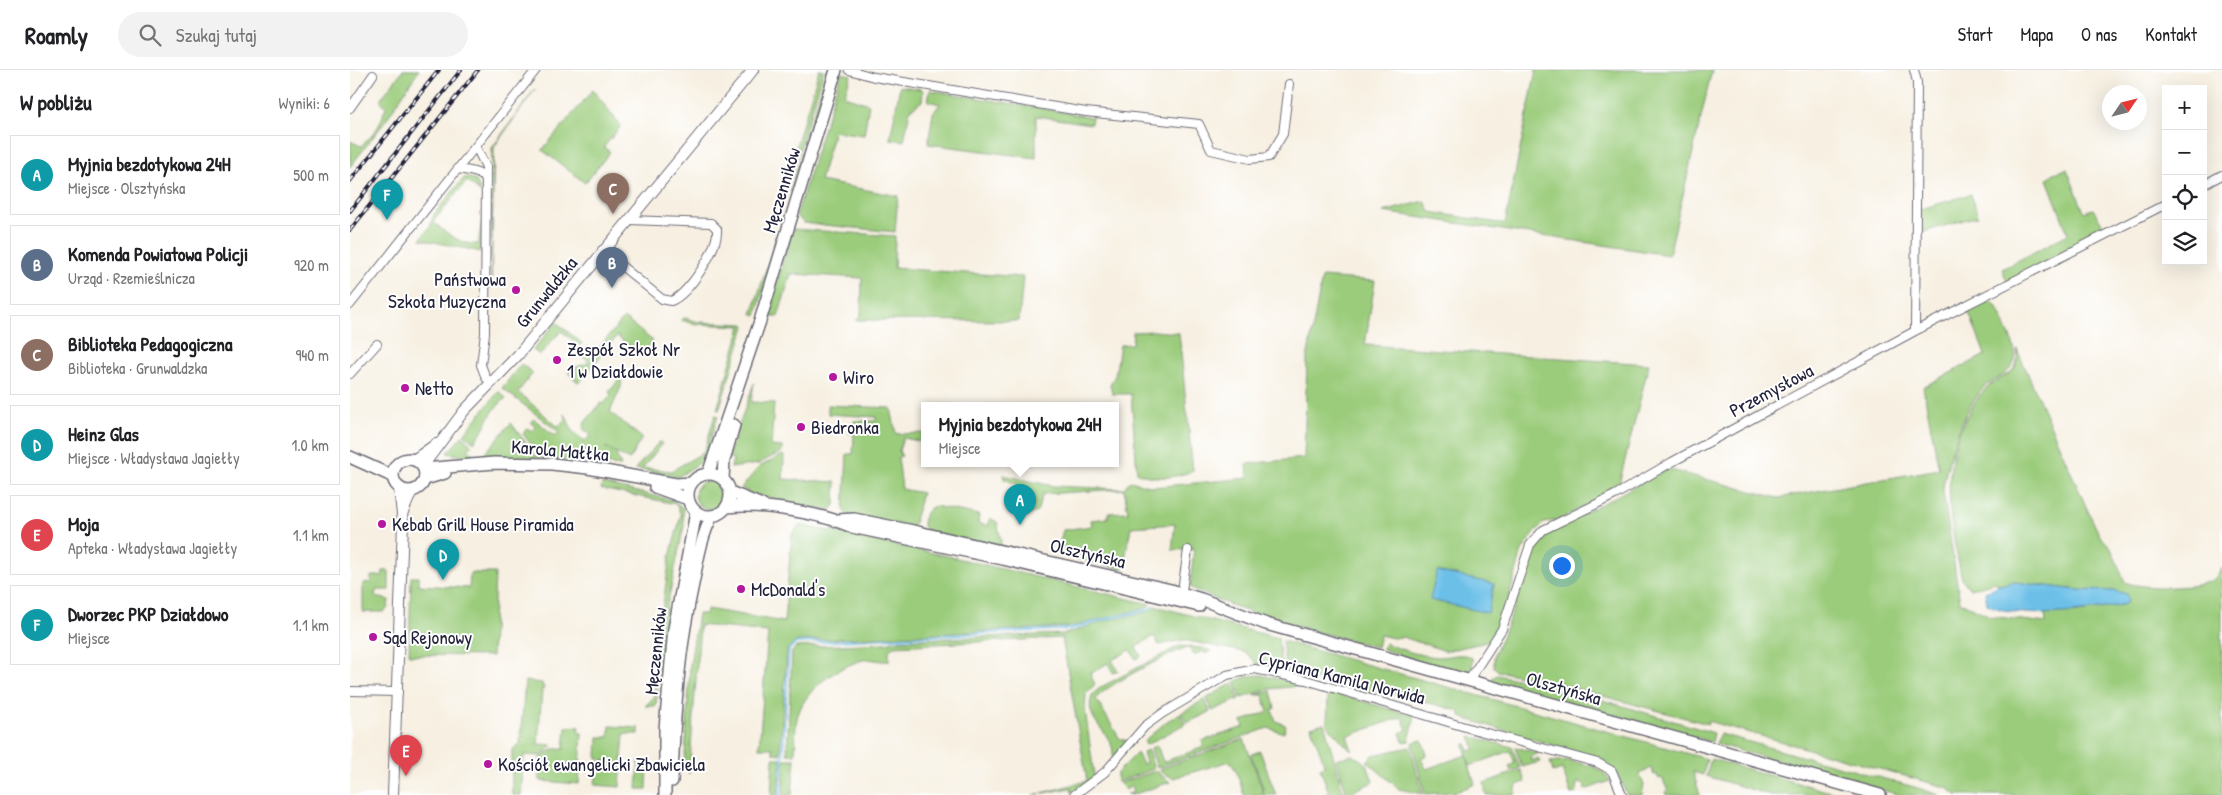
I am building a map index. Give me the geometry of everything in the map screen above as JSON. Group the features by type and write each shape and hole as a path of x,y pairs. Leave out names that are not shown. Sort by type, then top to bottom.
{"main road":[{"name":"Męczenników","path":"708,474 760,321 836,70"},
{"name":"Męczenników","path":"723,479 724,460 748,376 760,321"},
{"path":"350,457 363,461 392,476 398,488 412,491 420,487 422,468 404,459 397,464 392,476"},
{"path":"363,461 397,464"},
{"name":"Karola Małłka","path":"422,468 494,463 552,464 598,469 676,484 692,482"},
{"name":"Karola Małłka","path":"422,468 436,475 468,470 562,471 631,481 674,492 688,499"},
{"path":"708,474 723,479 730,492 727,507 720,513 712,516 696,512 688,499 692,482 698,477 708,474"},
{"name":"Olsztyńska","path":"730,492 768,507"},
{"name":"Olsztyńska","path":"727,507 768,507 838,520 852,527 1180,597 1880,795"},
{"name":"Męczenników","path":"665,795 665,729 674,628 679,595 696,521 696,512"},
{"name":"Męczenników","path":"671,795 679,664 685,618 699,556 712,516"}],"street":[{"path":"350,305 460,169 536,70"},
{"name":"Grunwaldzka","path":"422,468 464,411 518,355 602,250 754,70"},
{"path":"849,70 874,77 1086,112 1199,124 1211,150 1250,159 1269,157 1283,134 1289,84"},
{"path":"1915,70 1917,82 1915,331"},
{"path":"350,108 373,75"},
{"path":"476,147 486,167 485,333 481,365 492,382"},
{"path":"468,158 482,160"},
{"path":"468,158 475,172"},
{"path":"460,169 475,172 486,180"},
{"path":"2207,183 2222,175"},
{"name":"Przemysłowa","path":"1469,680 1502,629 1530,545 1543,530 1615,495 1672,462 1915,331 2162,206"},
{"path":"602,250 662,299 671,301 681,296 697,276 716,238 717,229 711,223 629,220"},
{"path":"350,374 377,344"},
{"name":"Grunwaldzka","path":"422,468 436,451 441,441"},
{"path":"436,451 444,467"},
{"path":"393,795 403,512 398,488"},
{"path":"403,512 412,491"},
{"path":"1180,597 1188,550"},
{"name":"Cypriana Kamila Norwida","path":"1074,795 1105,772 1140,732 1163,713 1227,675 1255,669 1306,680 1472,729 1598,763 1612,771 1622,795"},
{"path":"350,691 398,692"}],"green space":[{"path":"403,70 419,70 384,123 350,167 350,141 361,146 374,133 386,107 380,100"},
{"path":"819,70 824,70 791,178 787,176"},
{"path":"827,70 831,70 795,189 790,192"},
{"path":"1536,70 1712,70 1669,255 1383,212 1425,201 1430,212 1505,224"},
{"path":"841,73 851,75 844,96 869,104 864,135 834,131 820,181 898,196 895,232 804,223 796,216"},
{"path":"900,86 922,89 923,92 922,101 910,110 904,141 890,139"},
{"path":"535,89 494,147 491,288 492,148"},
{"path":"593,90 621,126 604,147 610,152 585,183 542,150"},
{"path":"930,90 1092,117 1091,124 1036,116 1036,158 928,144 933,113 940,104 928,101"},
{"path":"2067,169 2084,212 2093,209 2102,223 2102,232 2007,282 2002,269 2068,234 2047,179 2054,173"},
{"path":"469,177 477,182 481,193 467,181 433,222 460,241 478,244 482,220 481,252 420,239 430,227 434,214 464,178"},
{"path":"1971,194 1978,216 1920,233 1918,210"},
{"path":"793,229 895,236 894,268 1023,277 1019,321 856,320 861,315 862,278 791,274 778,317 771,317 767,314"},
{"path":"776,237 779,238 756,316 752,314"},
{"path":"1322,277 1375,281 1365,345 1649,364 1618,488 1561,519 1544,523 1535,532 1522,551 1502,622 1491,641 1446,651 1402,637 1393,638 1380,635 1377,647 1281,622 1234,606 1190,587 1194,548 1172,550 1175,524 1131,527 1123,569 1057,554 1063,530 1092,526 1091,520 1108,518 1108,513 1128,512 1124,489 1043,494 1037,512 1026,516 1019,515 1019,512 1023,511 1019,485 1004,479 1003,475 1053,486 1123,489 1130,481 1153,487 1248,478 1247,464 1304,458 1307,359"},
{"path":"1983,300 1993,302 1997,308 2012,340 2015,358 2010,369 1980,392 1967,412 1950,457 1944,481 1943,491 1960,602 1990,616 2046,623 2045,613 2081,612 2125,604 2116,591 2078,590 2014,582 1999,585 1995,582 1970,589 1962,579 1949,498 1952,458 1966,418 1973,406 1984,390 2010,373 2016,364 2017,349 2088,511 2100,536 2110,546 2125,582 2157,587 2198,585 2215,578 2222,568 2222,795 1956,795 1948,788 1707,721 1708,724 1558,684 1560,682 1555,683 1498,671 1494,667 1494,656 1516,603 1532,550 1547,533 1667,469 1778,498 1939,469 1923,387 1985,355 1968,310 1961,313 1961,311"},
{"path":"624,318 653,341 641,356 617,336 579,383 568,373 571,369 590,362 583,357 587,346 595,352"},
{"path":"685,318 698,322 744,324 745,326 719,410 717,410 741,326 694,324 681,320"},
{"path":"556,322 582,343 580,346 561,331 540,355 533,350"},
{"path":"1133,332 1179,333 1193,471 1165,477 1152,477 1137,473 1131,394 1112,394 1110,384 1115,376 1120,345 1132,344"},
{"path":"521,364 533,373 518,392 556,425 559,426 566,419 565,414 573,432 585,441 591,435 583,429 585,422 602,402 604,404 611,395 609,392 622,376 621,387 610,412 642,438 629,460 605,447 616,454 621,466 541,458 480,459 511,423 536,456 538,454 523,434 527,428 532,431 535,427 531,423 534,419 555,436 559,432 502,388"},
{"path":"754,383 751,402 774,403 771,446 782,447 783,451 758,464 731,468 733,459 728,457"},
{"path":"499,391 506,398 491,415 474,442 464,434"},
{"path":"828,405 891,408 896,434 921,433 921,441 903,438 899,451 902,456 898,457 902,489 922,493 913,527 847,515 844,510 847,454 853,454 854,434 849,433 854,421 876,421 876,417 828,414"},
{"path":"715,415 718,416 704,460 678,477 635,469 660,441 662,444 643,468 671,471 704,452"},
{"path":"462,436 472,445 468,450 480,459 447,453"},
{"path":"782,455 784,456 783,479 836,482 835,505 831,510 823,510 752,494 741,488 759,467"},
{"path":"709,481 719,485 723,495 719,505 709,509 699,505 695,495 699,485"},
{"path":"602,484 673,500 683,508 684,526 667,606 656,706 645,706 654,697 654,666 670,556 681,515 676,504 601,489"},
{"path":"935,506 979,515 978,523 988,526 990,518 997,522 1001,541 1000,548 927,531 923,526 924,517 929,509"},
{"path":"800,525 952,557 1150,604 1147,608 1070,627 797,641 787,650 780,754 773,753 773,748 759,748 768,632 700,625 689,774 684,766 690,665 698,614 706,614 707,609 784,622 792,534"},
{"path":"383,571 389,571 389,590 377,590 375,594 376,597 389,600 388,608 384,612 363,612 363,583 371,583 371,576 382,576"},
{"path":"470,573 495,573 492,656 409,655 411,577 419,577 419,585 469,588"},
{"path":"1155,606 1278,638 1282,670 1258,665 1244,652 1183,640 1159,645 1154,636 1136,647 1141,656 1136,659 1130,650 1112,660 1118,671 1113,673 1108,663 1090,674 1095,684 1086,694 1085,709 1094,775 1097,781 1072,793 1071,788 1034,795 1087,781 1062,638 893,646 889,651 889,661 863,660 853,663 825,679 809,694 797,717 795,754 787,754 792,652 796,647 885,643 900,640 1065,634 1107,620 1146,612"},
{"path":"1282,641 1707,759 1703,775 1693,772 1700,795 1666,795 1665,792 1668,791 1662,778 1659,779 1656,774 1654,775 1651,768 1639,773 1644,785 1642,795 1627,795 1616,772 1602,760 1460,717 1460,711 1375,689 1374,695 1286,671"},
{"path":"1385,643 1425,655 1439,657 1466,655 1473,659 1471,674 1424,663 1383,649"},
{"path":"1179,646 1202,648 1211,651 1205,654 1202,651 1194,655 1189,648 1182,649 1123,679 1111,686 1096,699 1120,739 1129,741 1113,759 1111,744 1090,709 1093,694 1101,687"},
{"path":"1261,675 1294,682 1299,686 1270,689 1241,698 1235,682 1247,676"},
{"path":"1497,675 1565,689 1714,733 1712,742 1493,682 1492,678"},
{"path":"525,681 542,683 544,689 542,689 538,744 553,745 541,756 524,755 521,795 512,795 512,750 520,744"},
{"path":"1233,683 1239,699 1212,711 1207,698"},
{"path":"1312,687 1415,716 1409,741 1403,742 1400,733 1407,730 1402,717 1347,736 1352,750 1349,749 1327,725 1328,695 1311,689 1309,693 1307,689"},
{"path":"1271,691 1275,709 1272,710 1276,721 1286,725 1284,733 1268,728 1157,768 1151,748 1157,745 1163,762 1204,747 1202,741 1244,727 1242,721 1268,712 1263,695 1255,695"},
{"path":"1205,699 1210,712 1187,723 1181,713"},
{"path":"1180,714 1185,724 1146,745 1144,741 1167,721"},
{"path":"1324,723 1344,795 1324,795 1329,793 1320,768 1325,766 1311,727"},
{"path":"579,726 578,732 582,733 579,784 541,781 539,778 540,758 553,749 564,749 566,727"},
{"path":"610,726 639,728 639,734 624,734 620,787 595,785 597,762 607,761 597,758 598,737 609,737"},
{"path":"1720,734 1939,795 1900,795 1716,744"},
{"path":"1470,736 1512,747 1520,768 1511,771 1509,766 1515,763 1510,751 1470,766 1464,745 1466,743 1469,751 1475,749"},
{"path":"1244,739 1262,788 1261,795 1244,795 1237,773 1230,761 1173,778 1161,772 1160,769"},
{"path":"1422,740 1427,755 1421,758 1426,769 1466,755 1475,784 1456,792 1425,794 1412,745 1414,742"},
{"path":"1410,747 1423,794 1399,789 1367,761 1373,755"},
{"path":"1515,747 1539,753 1530,757 1532,761 1538,758 1540,762 1522,767"},
{"path":"1148,750 1154,769 1117,782 1117,773 1137,753 1143,764 1146,763 1143,752"},
{"path":"1260,751 1276,795 1262,795 1263,788 1251,754"},
{"path":"1353,755 1367,764 1373,782 1347,794 1336,759"},
{"path":"773,758 781,758 778,795 771,795"},
{"path":"784,759 795,759 792,795 783,795"},
{"path":"1711,759 1841,795 1770,795 1706,776"},
{"path":"1566,760 1597,768 1610,781 1585,790 1584,784 1577,783 1576,793 1571,794 1562,769 1553,772 1550,762"},
{"path":"639,761 648,761 647,789 637,789"},
{"path":"1521,770 1525,782 1517,785 1515,795 1486,795 1484,783"},
{"path":"1156,771 1170,782 1132,795 1127,794 1133,793 1131,786 1126,790 1119,783"}],"water":[{"path":"1437,571 1494,584 1488,613 1430,600"},
{"path":"2014,582 2078,590 2116,591 2126,594 2128,601 2125,604 2094,610 2036,614 2001,609 1987,604 1985,592 1999,585"}],"waterway":[{"path":"780,795 789,649 796,643 1071,629 1117,616 1148,610 1152,607"}],"railway":[{"path":"350,181 439,70"},
{"path":"350,211 461,70"},
{"path":"350,230 478,70"}],"place":[{"name":"Biblioteka Pedagogiczna","path":"613,214"},
{"name":"Dworzec PKP Działdowo","path":"387,220"},
{"name":"Komenda Powiatowa Policji","path":"612,288"},
{"name":"Państwowa Szkoła Muzyczna","path":"516,290"},
{"name":"Zespół Szkoł Nr 1 w Działdowie","path":"557,360"},
{"name":"Wiro","path":"833,377"},
{"name":"Netto","path":"405,388"},
{"name":"Biedronka","path":"801,427"},
{"name":"Kebab Grill House Piramida","path":"382,524"},
{"name":"Myjnia bezdotykowa 24H","path":"1020,525"},
{"name":"Heinz Glas","path":"443,580"},
{"name":"McDonald's","path":"741,589"},
{"name":"Sąd Rejonowy","path":"373,637"},
{"name":"Kościół ewangelicki Zbawiciela","path":"488,764"},
{"name":"Moja","path":"406,776"}]}
